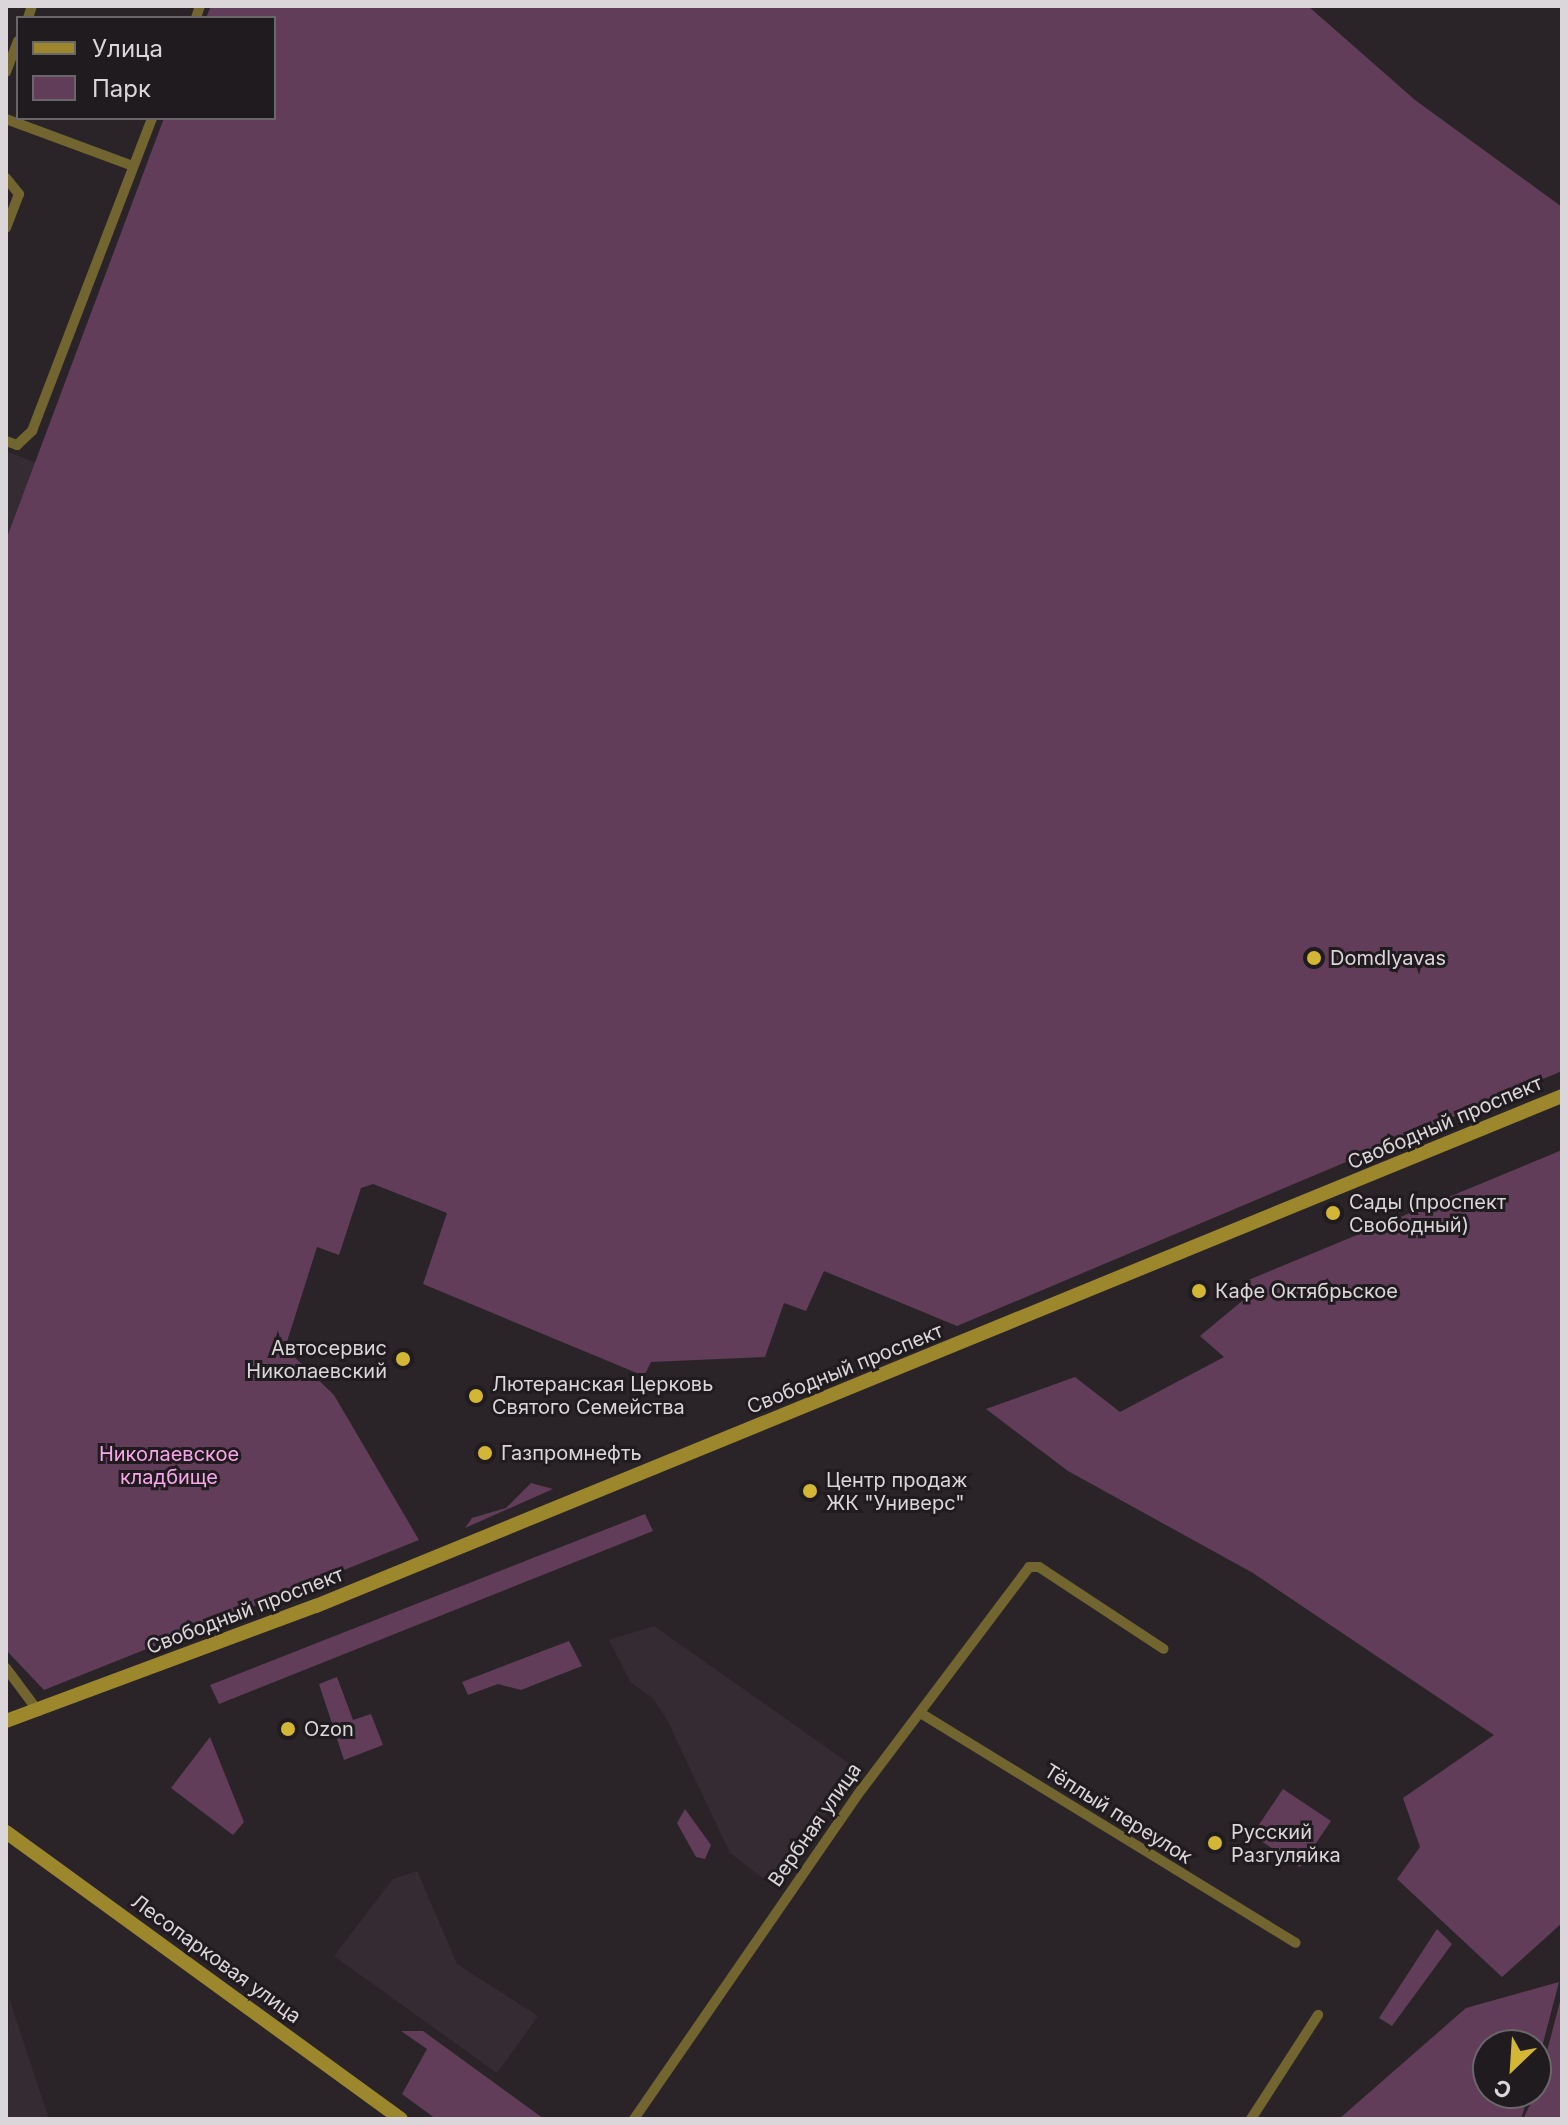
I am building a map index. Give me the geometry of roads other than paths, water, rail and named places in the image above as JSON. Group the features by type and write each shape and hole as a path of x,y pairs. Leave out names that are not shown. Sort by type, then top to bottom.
{"main road":[{"name":"Свободный проспект","path":"6,1721 344,1595 1562,1096"},
{"name":"Лесопарковая улица","path":"6,1832 401,2119"}],"street":[{"path":"6,72 16,46"},
{"path":"6,119 133,166"},
{"path":"6,441 17,445 32,431 151,120"},
{"path":"6,178 19,194 6,228"},
{"name":"Вербная улица","path":"634,2119 862,1789 922,1714 1029,1567 1039,1567 1164,1649"},
{"path":"6,1668 38,1711"},
{"name":"Тёплый переулок","path":"922,1714 1295,1943"},
{"path":"1251,2119 1318,2015"}],"place":[{"name":"Domdlyavas","path":"1314,958"},
{"name":"Сады (проспект Свободный)","path":"1333,1213"},
{"name":"Кафе Октябрьское","path":"1199,1291"},
{"name":"Автосервис Николаевский","path":"403,1359"},
{"name":"Лютеранская Церковь Святого Семейства","path":"476,1396"},
{"name":"Газпромнефть","path":"485,1453"},
{"name":"Центр продаж ЖК \"Универс\"","path":"810,1491"},
{"name":"Ozon","path":"288,1729"},
{"name":"Русский Разгуляйка","path":"1215,1843"}],"park label":[{"name":"Николаевское кладбище","path":"169,1466"}]}
